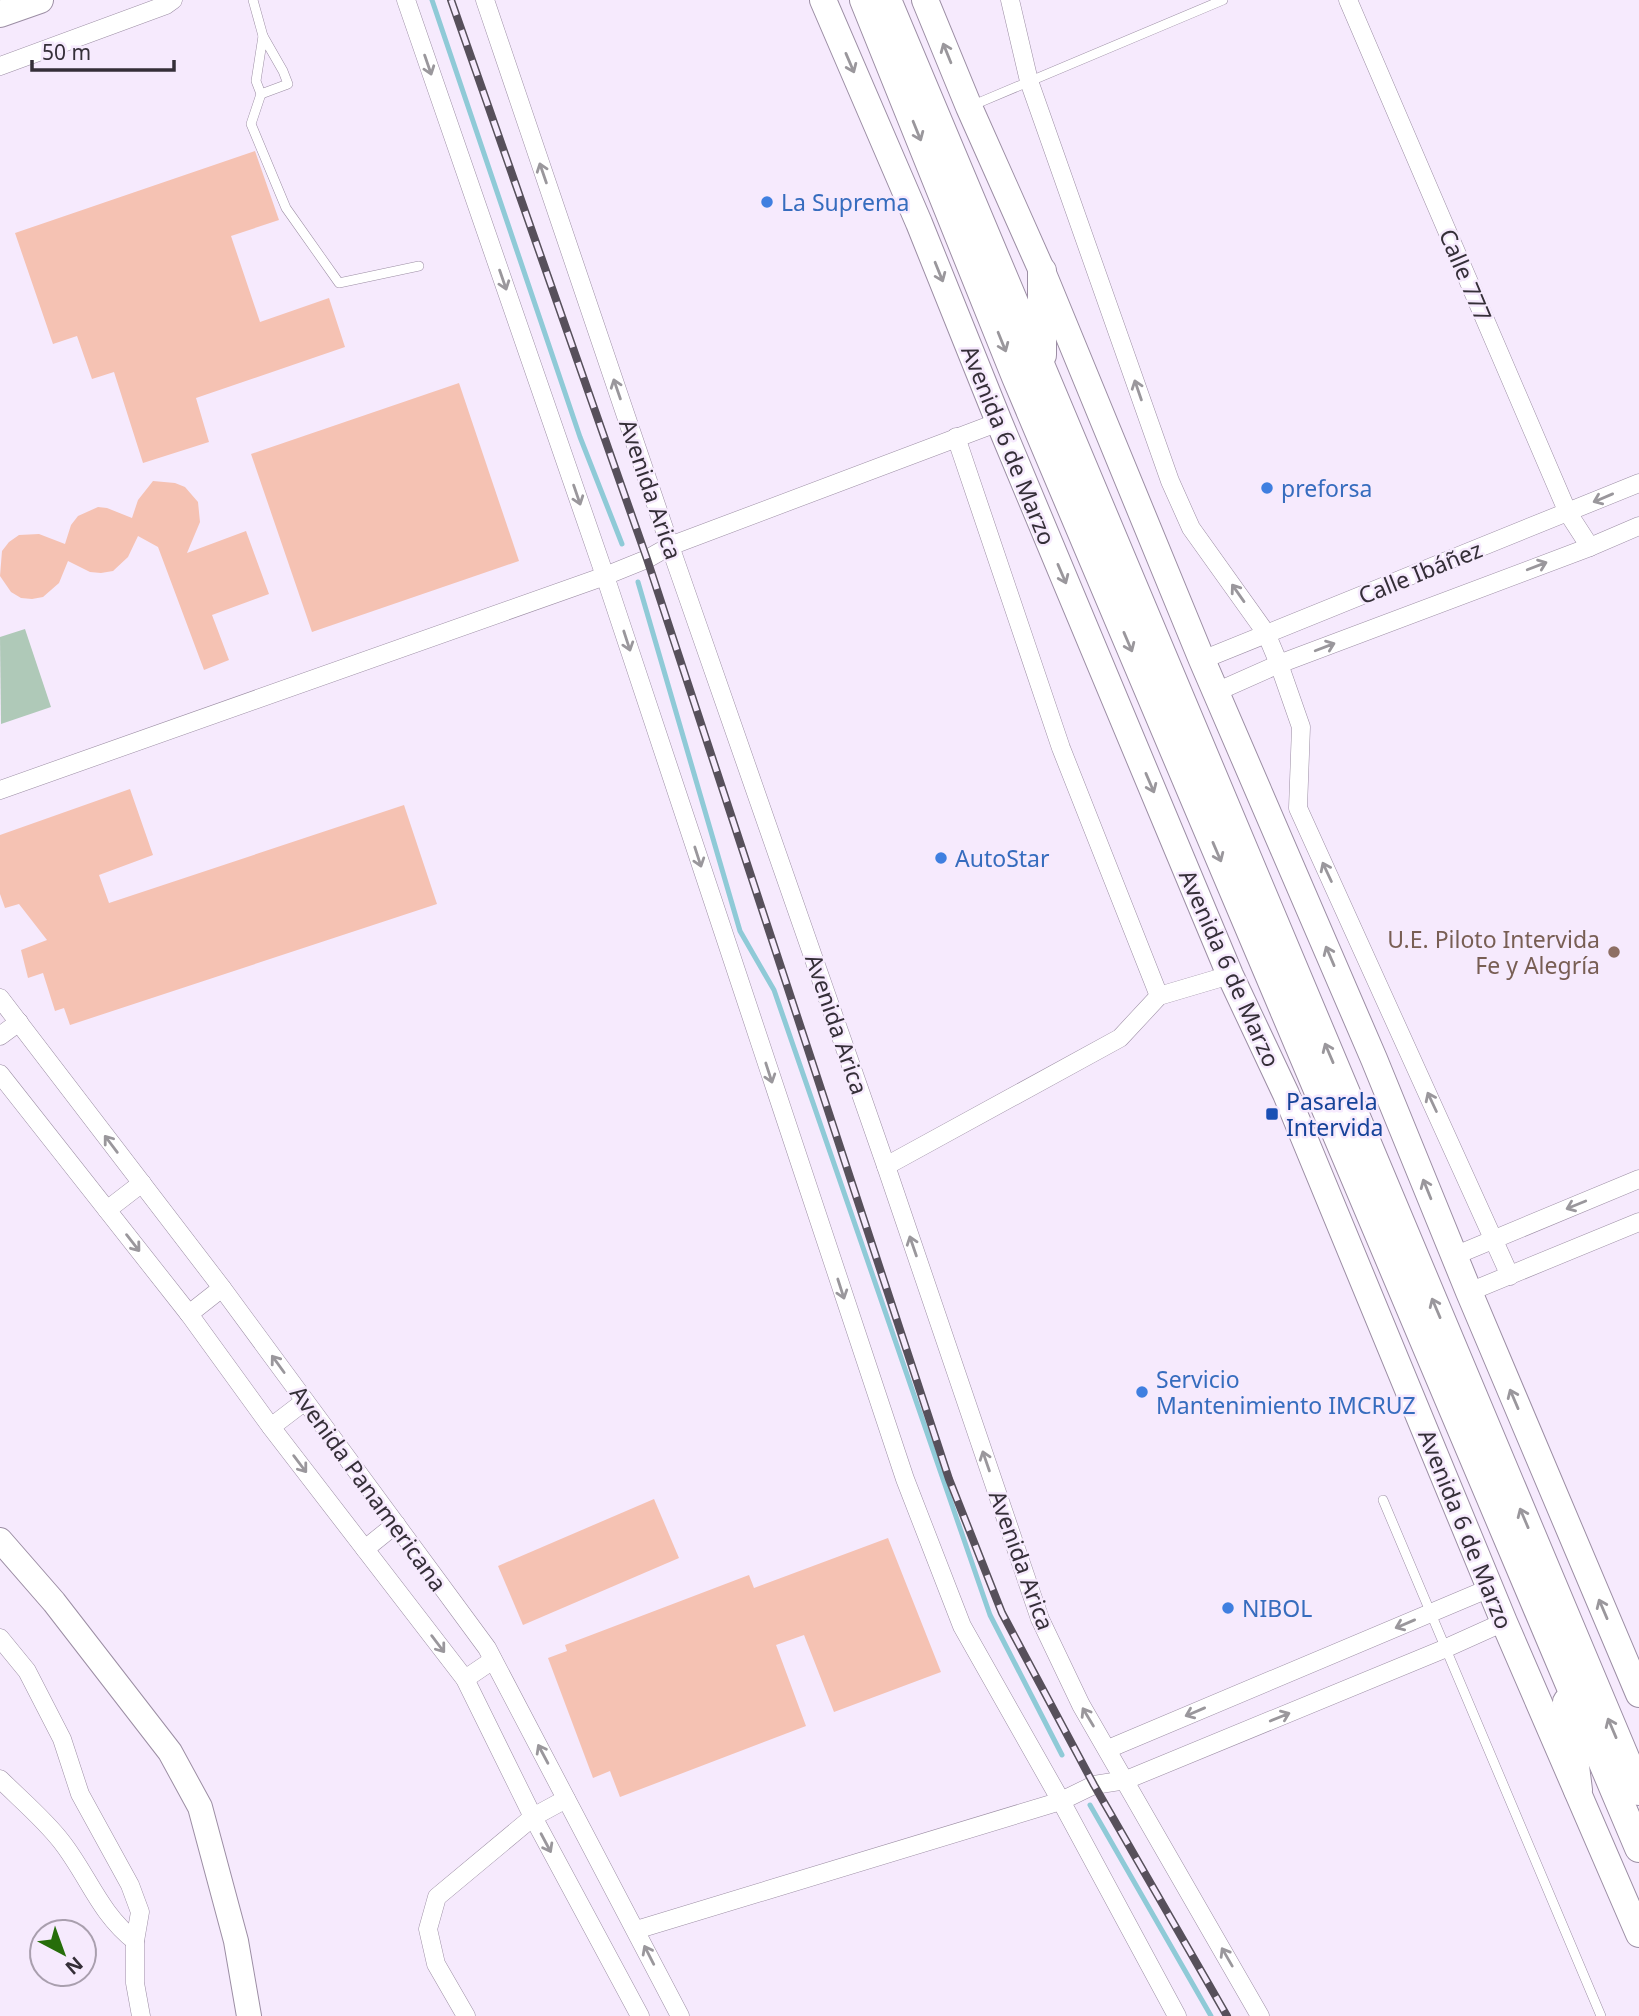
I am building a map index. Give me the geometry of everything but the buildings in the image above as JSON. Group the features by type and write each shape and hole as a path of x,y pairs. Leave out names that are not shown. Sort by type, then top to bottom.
{"highway":[{"name":"Avenida 6 de Marzo","path":"864,0 1021,390 1639,1848"},
{"path":"887,0 1639,1791"},
{"path":"1042,271 1042,369"},
{"path":"1563,1668 1578,1790"}],"main road":[{"path":"0,14 40,0"},
{"name":"Avenida 6 de Marzo","path":"823,0 919,223 999,422 1230,975 1286,1094 1504,1622 1639,1934"},
{"path":"925,0 1042,271 1202,660 1374,1059 1469,1292 1631,1654 1639,1694"},
{"path":"0,1540 54,1602 170,1752 200,1808 236,1941 249,2016"}],"street":[{"path":"0,65 166,5 173,0"},
{"path":"406,0 605,576 905,1479 962,1626 1061,1801 1177,2016"},
{"name":"Avenida Arica","path":"485,0 1040,1619 1081,1705 1260,2016"},
{"path":"1010,0 1029,81 1170,481 1191,528 1266,633 1279,664 1301,727 1298,808 1510,1276"},
{"name":"Calle 777","path":"1348,0 1567,513 1590,547"},
{"path":"0,790 605,576 647,559 670,546 999,422"},
{"path":"956,437 1061,747 1159,996"},
{"name":"Calle Ibáñez","path":"1202,660 1639,483"},
{"name":"Calle Ibáñez","path":"1216,692 1279,664 1639,526"},
{"path":"886,1166 1120,1038 1159,996 1230,975"},
{"name":"Avenida Panamericana","path":"0,998 222,1288 487,1648 680,2016"},
{"path":"0,1036 19,1022"},
{"name":"Avenida Panamericana","path":"0,1074 188,1314 271,1427 465,1679 533,1818 640,2016"},
{"path":"1454,1256 1639,1179"},
{"path":"107,1210 142,1184"},
{"path":"1469,1292 1639,1222"},
{"path":"188,1314 222,1288"},
{"path":"271,1427 305,1401"},
{"path":"365,1549 396,1524"},
{"path":"1108,1749 1490,1588"},
{"path":"636,1930 1061,1801 1094,1785 1126,1780 1444,1650 1504,1622"},
{"path":"0,1638 27,1671 62,1739 80,1794 130,1885 140,1912 135,1941 135,1983 141,2016"},
{"path":"465,1679 493,1660"},
{"path":"0,1779 62,1842 120,1929 135,1941"},
{"path":"466,2016 436,1964 428,1929 437,1897 533,1818 566,1799"}],"lane":[{"path":"253,0 263,36 284,71 288,84 261,94"},
{"path":"969,107 1223,0"},
{"path":"263,36 256,81 261,94 251,124 286,208 339,283 419,266"},
{"path":"1383,1500 1444,1650 1601,2016"}],"green space":[{"path":"25,629 51,707 1,724 0,637"}],"waterway":[{"path":"432,0 580,437 622,544"},
{"path":"638,582 740,931 774,990 990,1615 1062,1755"},
{"path":"1090,1805 1211,2016"}],"railway":[{"path":"451,0 647,559 949,1479 1002,1613 1094,1785 1227,2016"}],"place":[{"name":"La Suprema","path":"767,202"},
{"name":"preforsa","path":"1267,488"},
{"name":"AutoStar","path":"941,858"},
{"name":"U.E. Piloto Intervida Fe y Alegría","path":"1614,952"},
{"name":"Pasarela Intervida","path":"1272,1114"},
{"name":"Servicio Mantenimiento IMCRUZ","path":"1142,1392"},
{"name":"NIBOL","path":"1228,1608"}]}
